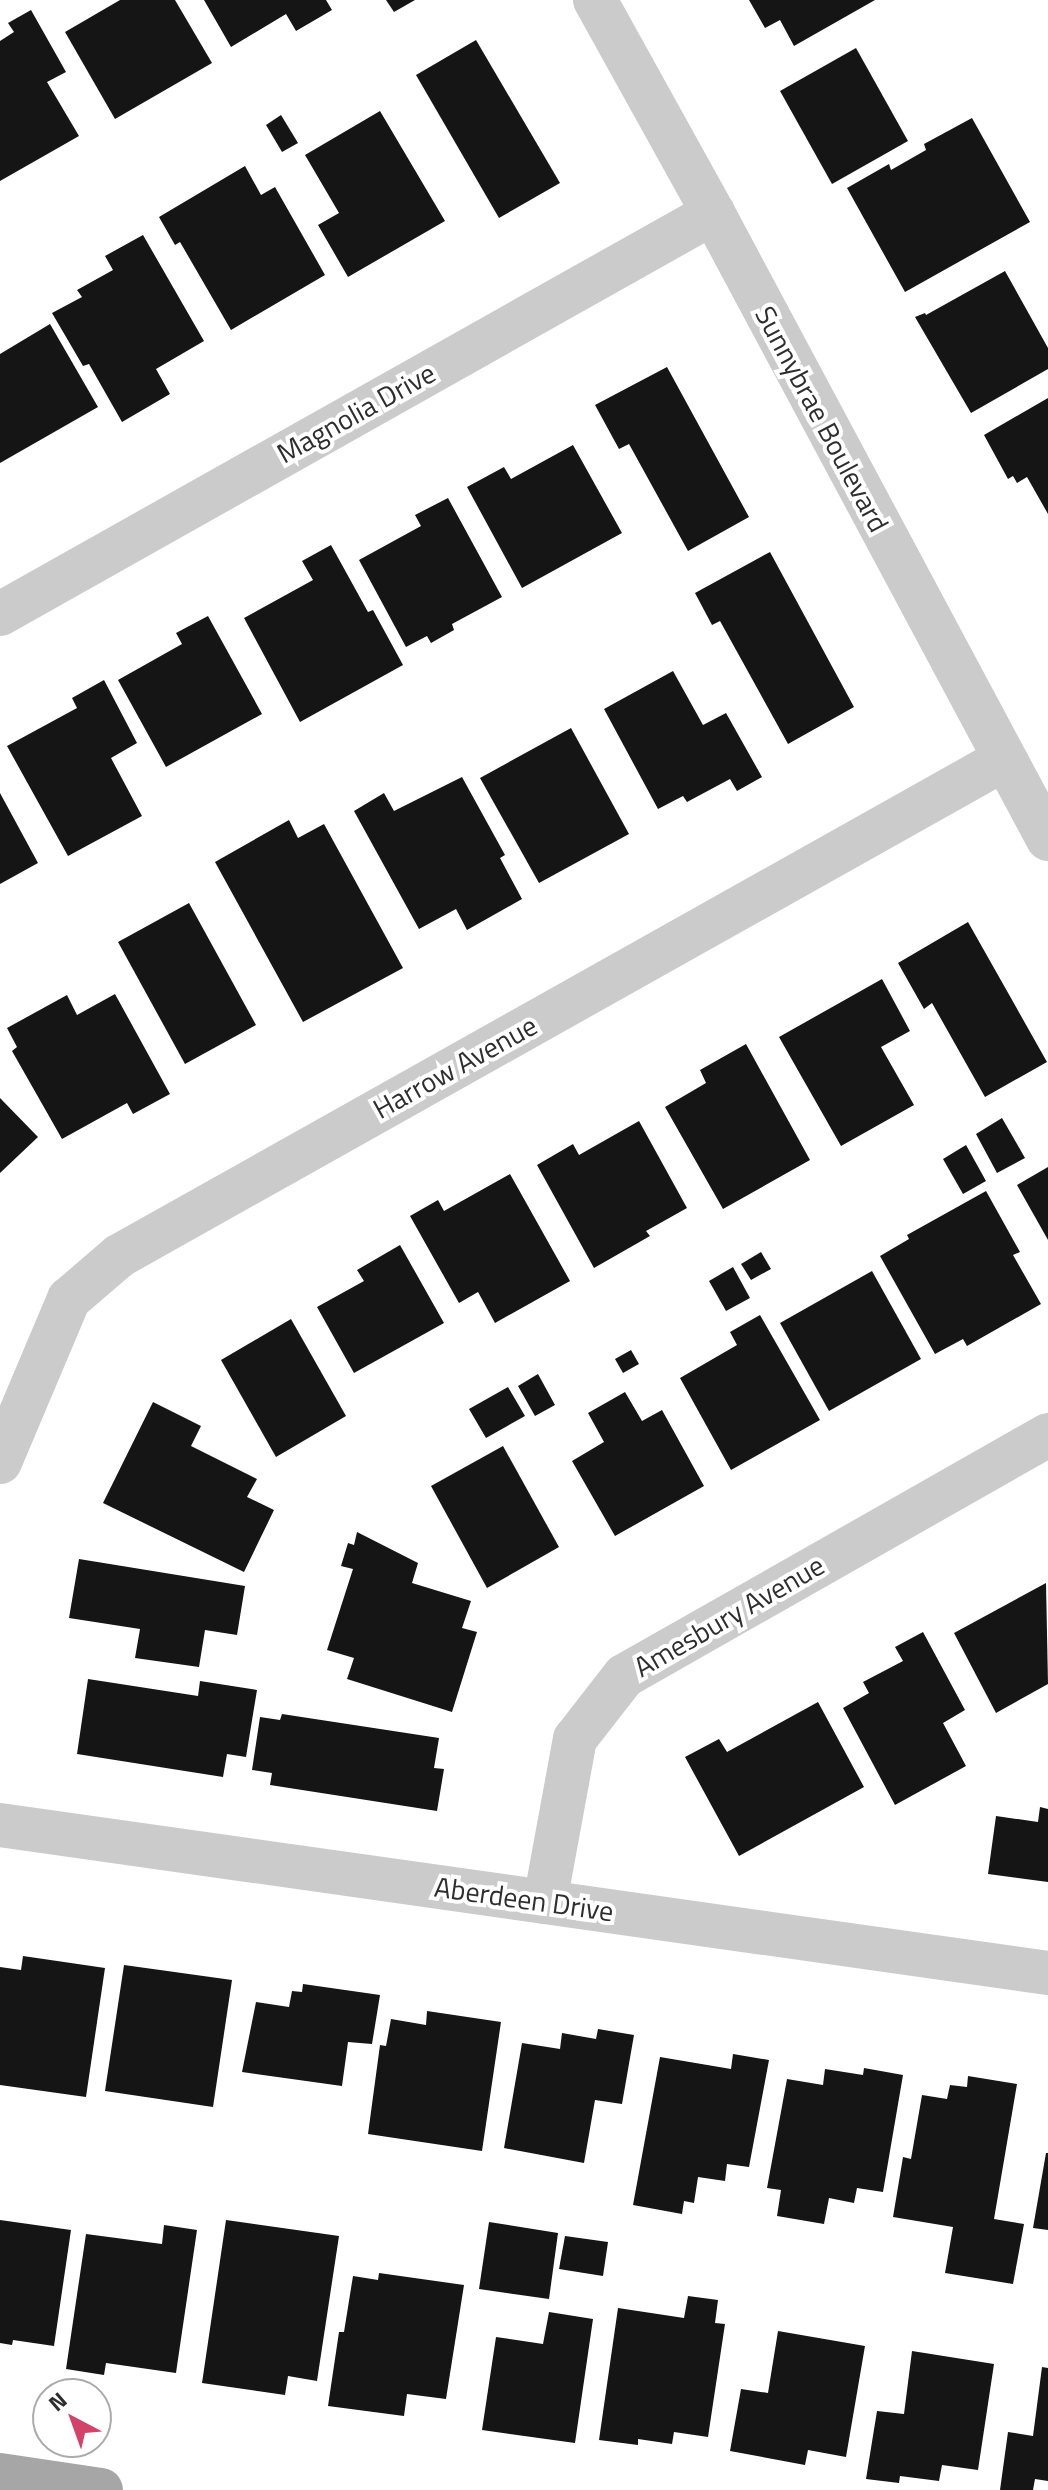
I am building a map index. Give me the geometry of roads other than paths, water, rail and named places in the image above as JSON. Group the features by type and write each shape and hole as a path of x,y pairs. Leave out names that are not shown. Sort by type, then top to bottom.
{"main road":[{"path":"0,2475 101,2490"}],"street":[{"name":"Sunnybrae Boulevard","path":"595,0 713,213 1003,760 1048,839"},
{"name":"Magnolia Drive","path":"0,614 713,213"},
{"name":"Harrow Avenue","path":"0,1462 69,1299 119,1256 1003,760"},
{"name":"Amesbury Avenue","path":"545,1902 575,1739 624,1676 1048,1435"},
{"name":"Aberdeen Drive","path":"0,1825 1048,1973"}]}
